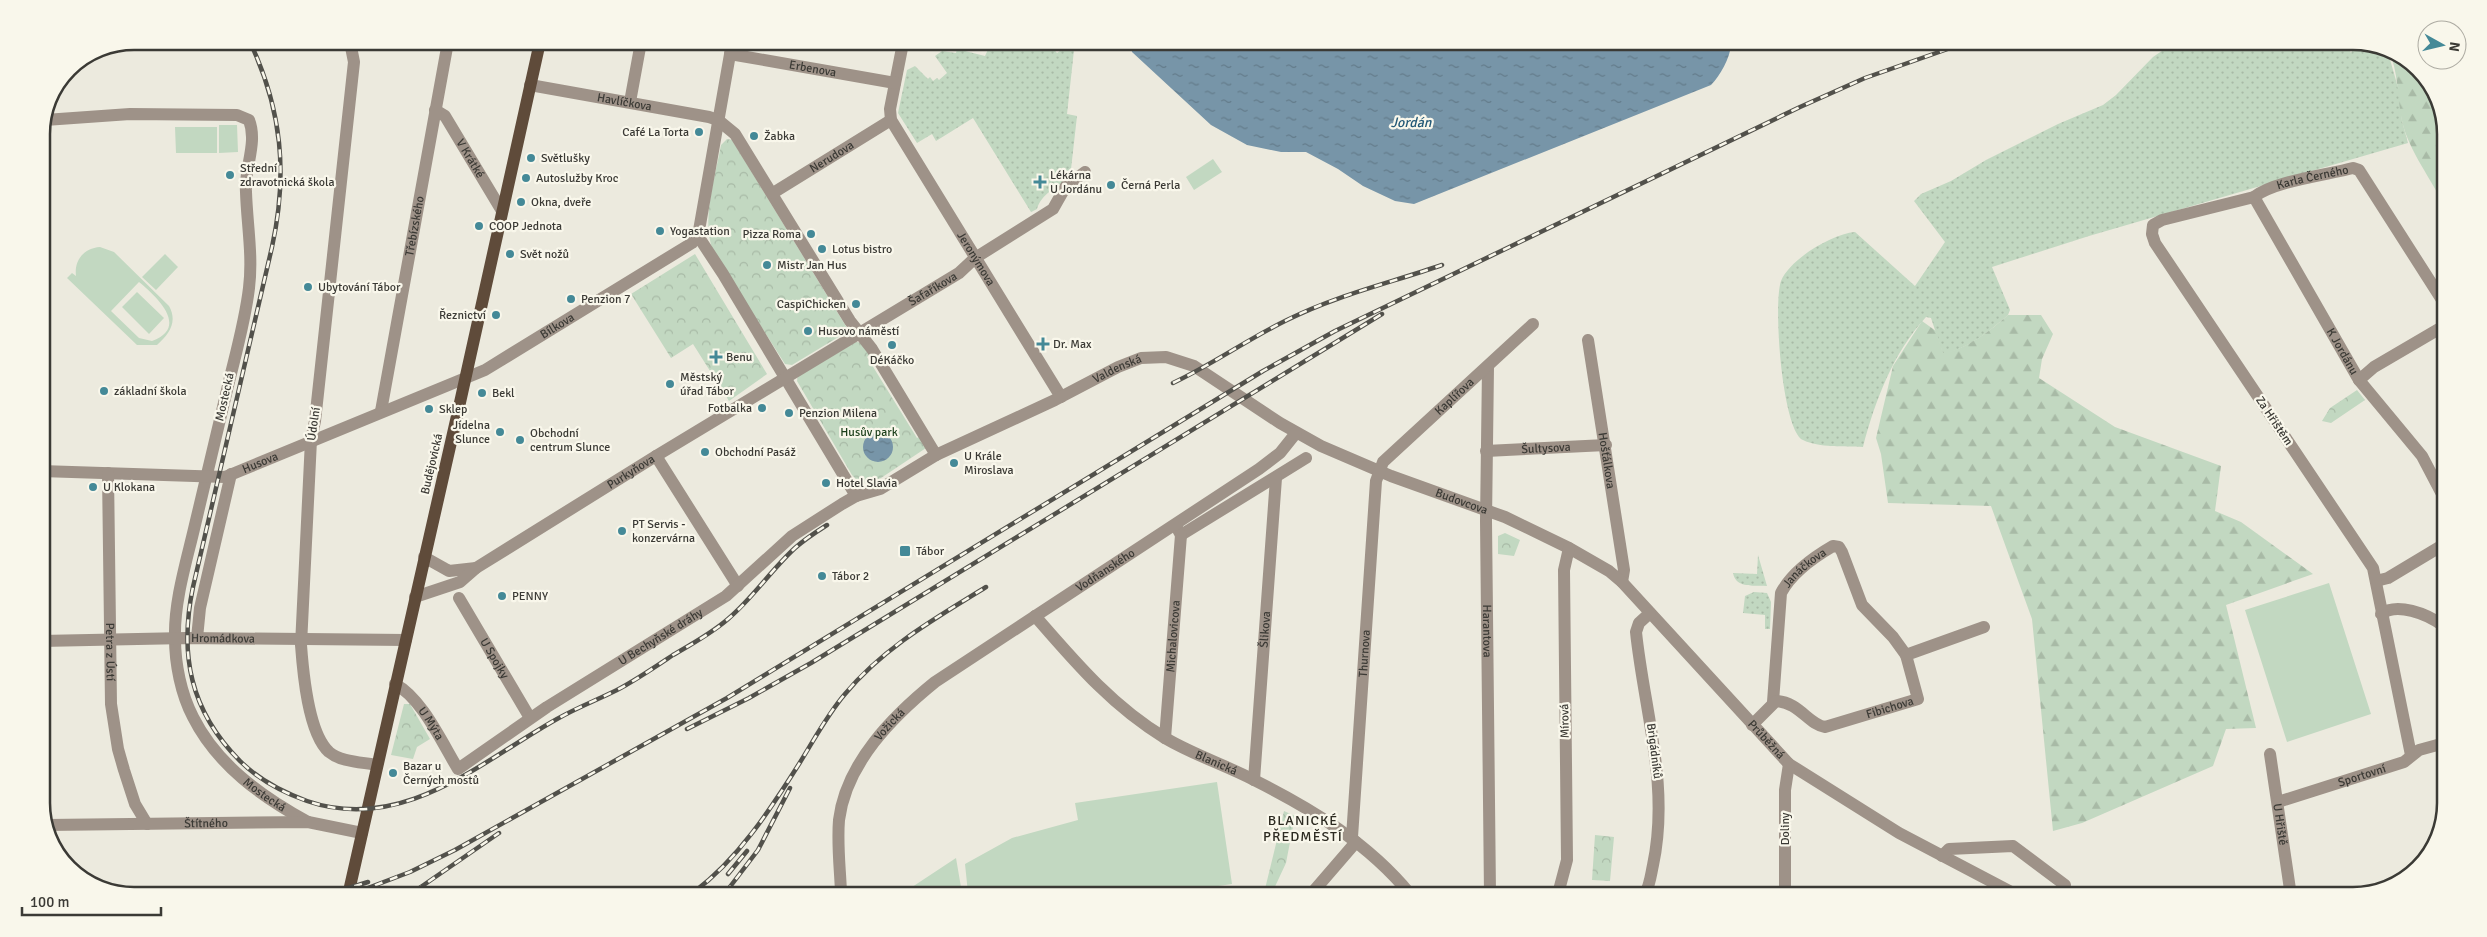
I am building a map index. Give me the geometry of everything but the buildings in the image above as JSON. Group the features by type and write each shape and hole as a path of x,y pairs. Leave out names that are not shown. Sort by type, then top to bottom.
{"main road":[{"name":"Budějovická","path":"349,887 538,50"}],"street":[{"name":"Údolní","path":"352,50 354,62 315,421 311,440 301,638 303,671 308,697 316,729 323,744 328,751 341,758 377,765"},
{"name":"Třebízského","path":"381,411 446,50"},
{"path":"630,102 639,50"},
{"path":"718,120 735,134 773,192 850,321 861,333 936,455 880,489 856,496 724,274 698,236 718,120 731,50"},
{"name":"Erbenova","path":"740,50 895,83"},
{"path":"891,120 895,83 902,50"},
{"name":"Havlíčkova","path":"530,85 630,102 718,120"},
{"name":"V Krátké","path":"435,110 445,116 502,211"},
{"name":"Mostecká","path":"52,120 130,114 237,115 249,120 254,132 245,187 251,257 249,288 179,598 175,638 180,682 192,717 214,749 238,775 270,801 308,822"},
{"name":"Nerudova","path":"773,192 891,120"},
{"name":"Jeronýmova","path":"891,120 1061,397"},
{"name":"Karla Černého","path":"2152,234 2153,225 2162,220 2254,197 2261,191 2305,179 2353,168 2359,170 2437,292"},
{"name":"Šafaříkova","path":"861,333 959,273 975,258 1053,209 1066,186 1085,172"},
{"name":"K Jordánu","path":"2254,197 2359,380 2422,456 2437,485"},
{"name":"Za Hřištěm","path":"2152,234 2154,243 2373,568 2411,755"},
{"name":"Bílkova","path":"465,379 485,370 692,243 698,236"},
{"name":"Kaplířova","path":"1379,471 1383,462 1533,324"},
{"path":"2359,380 2374,367 2437,330"},
{"path":"786,377 861,333"},
{"name":"Hošťálkova","path":"1588,340 1606,445 1624,570 1622,582"},
{"name":"Valdenská","path":"936,455 1061,397 1118,367 1141,358 1166,357 1194,366 1296,433"},
{"name":"Harantova","path":"1488,367 1486,509 1490,887"},
{"name":"Purkyňova","path":"415,597 460,582 476,568 786,377"},
{"name":"Husova","path":"50,472 225,477 381,411 465,379"},
{"name":"Budovcova","path":"1296,433 1379,471 1486,509 1569,548 1622,582"},
{"name":"Vodňanského","path":"1178,530 1274,458 1296,433"},
{"name":"Šultysova","path":"1486,451 1606,445"},
{"path":"656,456 738,586"},
{"name":"Vodňanského","path":"1035,616 1178,530 1276,478 1306,458"},
{"name":"Thurnova","path":"1354,839 1376,481 1379,471"},
{"name":"Petra z Ústí","path":"108,473 111,704 115,734 135,804 147,824"},
{"path":"197,638 200,608 231,474"},
{"name":"Šlikova","path":"1254,780 1276,478"},
{"name":"U Bechyňské dráhy","path":"458,769 530,718 726,596 792,536 856,496"},
{"name":"Michalovicova","path":"1165,738 1178,530"},
{"name":"Janáčkova","path":"1773,702 1781,593 1786,585 1805,566 1832,546 1839,547 1842,552 1862,605 1893,637 1906,655"},
{"name":"Mírová","path":"1560,887 1567,860 1564,570 1569,548"},
{"path":"2376,581 2388,578 2437,548"},
{"name":"Purkyňova","path":"424,557 449,570 476,568"},
{"name":"Průběžná","path":"1622,582 1789,764 1891,828 2002,887"},
{"name":"U Spojky","path":"459,598 530,718"},
{"path":"2381,614 2396,608 2428,617 2437,622"},
{"name":"Brigádníků","path":"1647,887 1656,849 1659,802 1658,768 1636,632 1639,623 1650,613"},
{"name":"Blanická","path":"1035,616 1122,709 1165,738 1254,780 1315,813 1354,839 1395,875 1404,887"},
{"name":"Vožická","path":"841,887 838,832 841,807 849,785 872,746 910,702 935,682 1035,616"},
{"path":"1906,655 1984,628"},
{"name":"Hromádkova","path":"50,641 175,638 406,640"},
{"name":"Fibichova","path":"1773,702 1780,701 1798,708 1819,725 1825,727 1918,699 1906,655"},
{"name":"U Mýta","path":"395,684 406,691 418,704 458,769"},
{"path":"1752,725 1773,702"},
{"name":"Sportovní","path":"2278,802 2404,762 2411,755 2437,745"},
{"name":"U Hřiště","path":"2270,754 2290,887"},
{"name":"Doliny","path":"1785,887 1785,790 1789,764"},
{"name":"Štítného","path":"53,825 308,822 362,833"},
{"path":"1317,887 1354,839"},
{"path":"1942,856 1949,849 2013,846 2065,885"}],"green space":[{"path":"957,50 961,50 985,56 988,50 1054,50 1057,53 1061,50 1074,50 1067,114 1077,116 1070,178 1055,187 1042,199 1037,209 1031,212 973,118 936,141 932,134 917,143 898,113 907,70 915,66 928,79 930,77 933,81 937,78 939,80 947,73 935,56 942,51 956,53"},
{"path":"2163,50 2350,50 2351,53 2353,50 2380,54 2390,59 2399,91 2402,121 2408,143 2089,236 1992,267 2010,310 2008,315 1969,344 1943,354 1931,318 1926,317 1904,346 1887,378 1873,412 1863,447 1824,445 1809,443 1803,440 1796,431 1790,414 1781,365 1779,338 1778,314 1781,281 1793,264 1802,256 1835,237 1855,232 1915,286 1945,242 1914,201 1921,194 1951,181 1986,160 2058,124 2103,105 2116,95 2153,57"},
{"path":"2393,60 2404,67 2420,83 2431,102 2437,128 2437,193 2415,155 2405,132 2400,112"},
{"path":"219,125 237,125 238,152 219,153"},
{"path":"175,127 217,127 217,153 176,153"},
{"path":"727,139 732,140 847,328 845,333 792,365 785,364 713,251 708,226 710,198 721,145"},
{"path":"1213,159 1222,172 1194,190 1186,177"},
{"path":"100,247 114,252 169,306 173,317 171,327 157,345 137,345 67,278 72,273 76,276 78,260 85,252","holes":["139,282 161,303 169,320 168,328 163,335 152,341 139,338 111,311"]},
{"path":"165,254 178,267 156,290 142,277"},
{"path":"695,254 767,374 729,401 693,344 671,358 631,294"},
{"path":"137,292 164,318 149,334 122,307"},
{"path":"2008,315 2041,315 2053,334 2042,359 2039,378 2115,427 2221,466 2215,511 2241,522 2313,574 2226,605 2256,728 2226,729 2213,766 2082,823 2053,831 2032,619 1991,506 1888,503 1881,454 1876,438 1893,366 1922,321 1936,331 1943,353 1961,348 1986,333"},
{"name":"Husův park","path":"856,342 862,343 870,354 867,357 917,438 921,436 926,448 872,484 859,482 852,475 797,381 798,376"},
{"path":"2357,390 2365,400 2331,423 2322,421 2330,408"},
{"path":"1505,533 1520,540 1514,556 1498,554 1498,536"},
{"path":"1758,555 1767,586 1747,585 1738,582 1733,573 1757,574"},
{"path":"2329,583 2371,714 2287,742 2245,610"},
{"path":"1754,592 1767,593 1771,602 1770,629 1765,629 1765,615 1743,613 1745,596"},
{"path":"404,704 410,704 430,739 417,747 413,759 391,755"},
{"path":"1217,782 1232,884 1212,887 967,887 965,864 1012,838 1078,820 1075,803"},
{"path":"1284,811 1295,816 1286,863 1275,887 1265,887"},
{"path":"1595,835 1614,837 1610,881 1592,880"},
{"path":"956,858 961,887 912,887"}],"water":[{"name":"Jordán","path":"1132,50 1730,50 1724,66 1711,85 1414,204 1395,201 1363,186 1338,169 1306,152 1281,152 1247,145 1211,125"},
{"path":"878,432 884,433 892,441 892,453 884,461 878,462 872,461 864,453 863,447 864,441 872,433"}],"railway":[{"path":"254,50 261,67 275,117 281,168 280,194 272,247 193,587 187,635 192,680 199,702 223,742 247,768 271,785 289,794 307,801 342,809 376,808 408,801 439,789 469,773 564,715 624,686 709,634 737,611 795,548 827,525"},
{"path":"371,887 410,872 455,850 727,698 1263,371 1335,331 1800,107 1865,78 1945,50"},
{"path":"1173,383 1273,327 1306,311 1344,296 1442,265"},
{"path":"687,729 749,698 811,663 1382,314"},
{"path":"700,887 725,865 765,816 832,710 860,677 911,634 986,587"},
{"path":"730,887 758,850 790,788"},
{"path":"421,887 499,833"},
{"path":"728,874 747,851"},
{"path":"352,887 368,882"}],"place":[{"name":"Café La Torta","path":"699,132"},
{"name":"Žabka","path":"754,136"},
{"name":"Světlušky","path":"531,158"},
{"name":"Střední zdravotnická škola","path":"230,175"},
{"name":"Autoslužby Kroc","path":"526,178"},
{"name":"Lékárna U Jordánu","path":"1040,182"},
{"name":"Černá Perla","path":"1111,185"},
{"name":"Okna, dveře","path":"521,202"},
{"name":"COOP Jednota","path":"479,226"},
{"name":"Yogastation","path":"660,231"},
{"name":"Pizza Roma","path":"811,234"},
{"name":"Lotus bistro","path":"822,249"},
{"name":"Svět nožů","path":"510,254"},
{"name":"Mistr Jan Hus","path":"767,265"},
{"name":"Ubytování Tábor","path":"308,287"},
{"name":"Penzion 7","path":"571,299"},
{"name":"CaspiChicken","path":"856,304"},
{"name":"Řeznictví","path":"496,315"},
{"name":"Husovo náměstí","path":"808,331"},
{"name":"Dr. Max","path":"1043,344"},
{"name":"DéKáčko","path":"892,345"},
{"name":"Benu","path":"716,357"},
{"name":"Městský úřad Tábor","path":"670,384"},
{"name":"základní škola","path":"104,391"},
{"name":"Bekl","path":"482,393"},
{"name":"Fotbalka","path":"762,408"},
{"name":"Sklep","path":"429,409"},
{"name":"Penzion Milena","path":"789,413"},
{"name":"Jídelna Slunce","path":"500,432"},
{"name":"Obchodní centrum Slunce","path":"520,440"},
{"name":"Obchodní Pasáž","path":"705,452"},
{"name":"U Krále Miroslava","path":"954,463"},
{"name":"Hotel Slavia","path":"826,483"},
{"name":"U Klokana","path":"93,487"},
{"name":"PT Servis - konzervárna","path":"622,531"},
{"name":"Tábor","path":"905,551"},
{"name":"Tábor 2","path":"822,576"},
{"name":"PENNY","path":"502,596"},
{"name":"Bazar u Černých mostů","path":"393,773"}],"district":[{"name":"BLANICKÉ PŘEDMĚSTÍ","path":"1303,828"}]}
